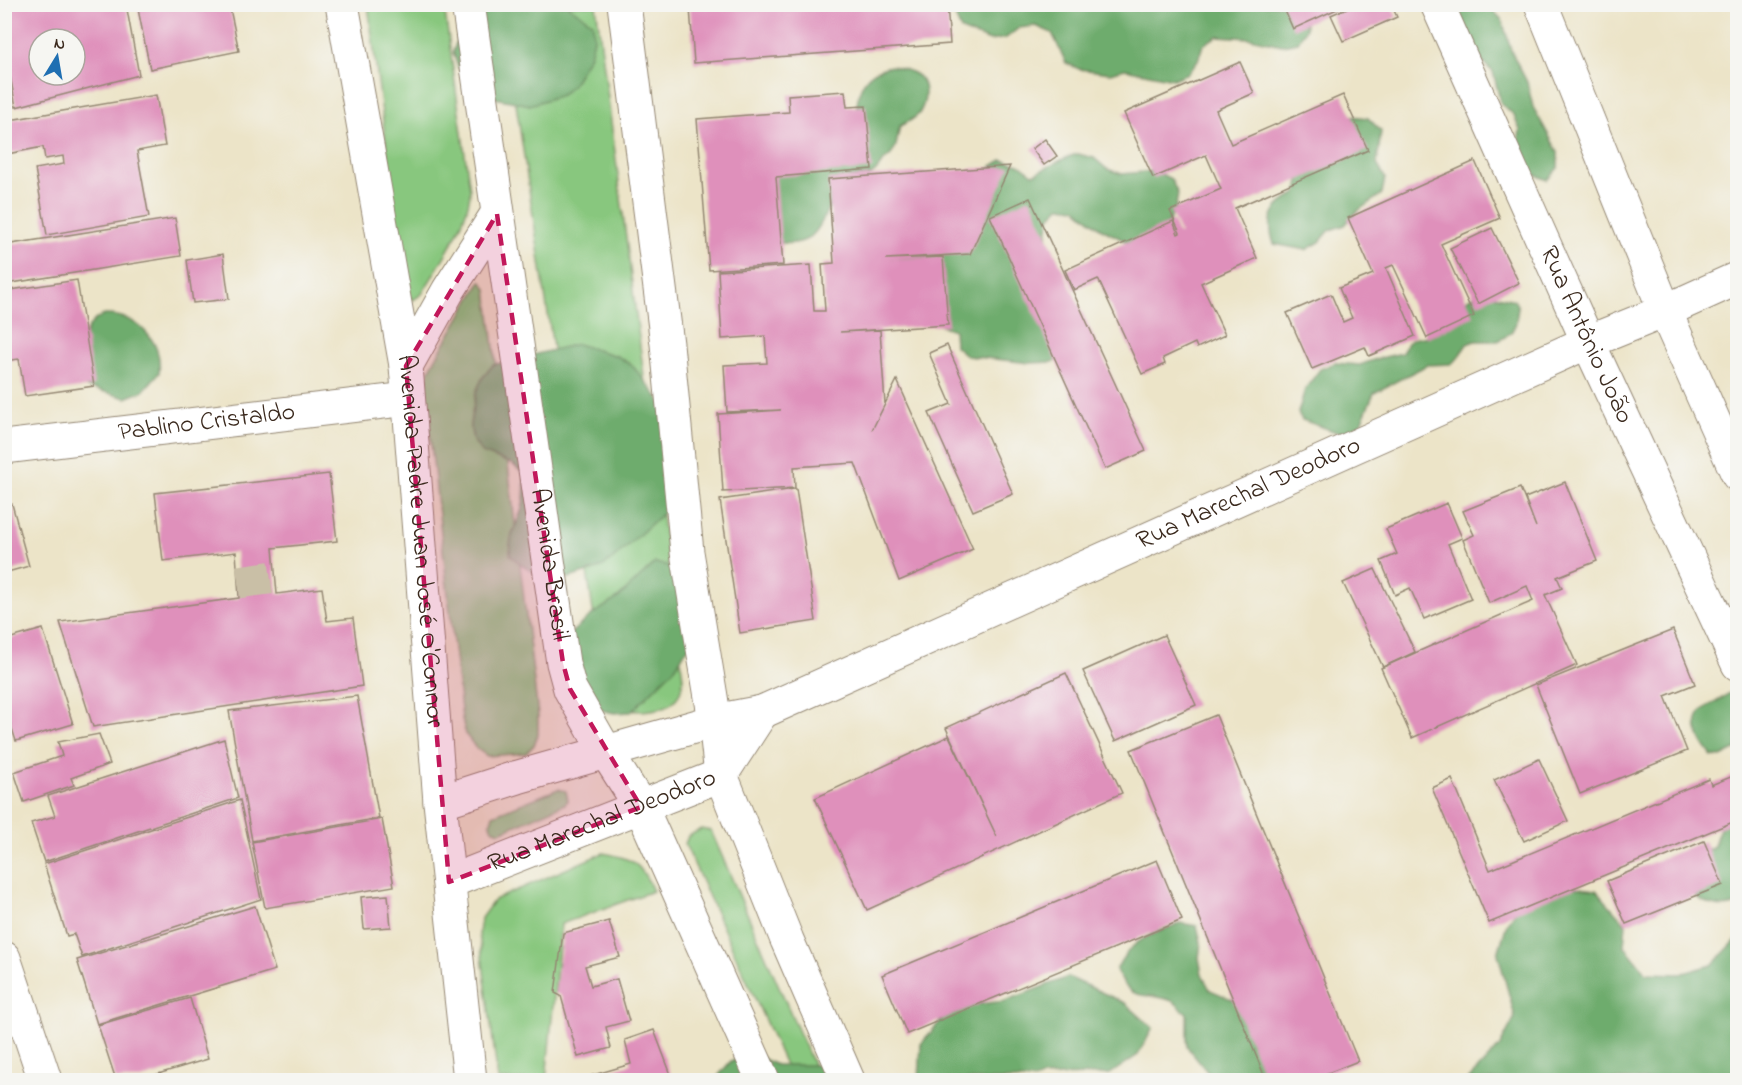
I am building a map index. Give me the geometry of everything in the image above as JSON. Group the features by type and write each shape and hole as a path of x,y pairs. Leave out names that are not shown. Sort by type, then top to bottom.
{"main road":[{"name":"Avenida Padre Juan José O'Connor","path":"342,4 406,366 440,802 470,1080"},
{"name":"Avenida Brasil","path":"468,4 563,663 570,689 641,807 763,1080"},
{"path":"624,4 667,345 687,552 715,721 721,775 787,940 848,1080"},
{"name":"Rua Antônio João","path":"1437,4 1587,342 1737,664"},
{"path":"1541,4 1665,311 1737,475"},
{"path":"406,366 447,291 497,214"},
{"name":"Rua Marechal Deodoro","path":"440,802 715,721 762,712 1587,342 1665,311 1737,278"},
{"name":"Pablino Cristaldo","path":"4,447 408,399"},
{"name":"Rua Marechal Deodoro","path":"449,882 721,775 762,712"},
{"path":"4,958 45,1080"}],"highlighted area":[{"path":"497,214 563,663 570,689 641,807 449,882 406,366"}],"green space":[{"path":"368,5 444,5 470,190 469,202 452,243 422,294 413,300 404,282"},
{"path":"482,5 567,5 593,23 594,39 590,55 573,84 561,95 530,105 495,98 480,91 458,67 453,52 463,22"},
{"path":"501,5 596,5 683,678 677,698 671,704 657,709 641,711 621,707 605,690"},
{"path":"950,5 1293,5 1305,12 1306,28 1298,42 1282,45 1250,38 1217,36 1203,45 1198,60 1188,73 1173,79 1125,69 1110,73 1079,69 1066,63 1052,33 1036,26 1019,28 1006,38 990,41 961,30"},
{"path":"1453,5 1488,5 1502,20 1512,53 1527,82 1533,107 1558,152 1558,168 1547,180 1532,173 1522,162 1518,145 1520,130 1514,115 1501,104 1493,72 1458,38"},
{"path":"892,66 912,73 922,81 925,97 920,112 900,126 895,149 874,173 850,178 844,182 813,235 804,241 775,242 763,179 855,129 858,98 865,80 880,69"},
{"path":"1351,116 1368,118 1381,131 1377,164 1385,178 1382,194 1356,212 1345,225 1330,230 1320,242 1306,250 1274,244 1270,226 1273,213 1282,203 1297,193 1300,176"},
{"path":"1078,154 1094,158 1107,169 1122,174 1155,171 1171,179 1178,194 1175,210 1159,239 1129,243 1100,228 1076,208 1061,206 1050,217 1047,234 1066,357 1053,362 1030,363 967,356 955,346 954,330 908,314 891,259 987,169 1002,160 1019,164 1033,174"},
{"path":"481,281 487,289 538,715 538,734 534,745 526,753 487,756 476,748 466,735 462,719 425,391 429,371"},
{"path":"1486,293 1514,300 1518,307 1516,323 1505,337 1498,341 1475,341 1467,344 1451,364 1427,365 1374,393 1361,423 1347,433 1339,433 1302,420 1298,413 1305,389 1320,369 1335,363 1360,365 1402,353 1409,341 1431,336 1437,332 1467,299"},
{"path":"104,315 127,319 137,324 152,340 157,350 159,373 143,391 126,398 83,386 82,356 85,336 95,320"},
{"path":"577,344 617,356 632,365 661,401 670,499 662,514 600,568 569,578 554,578 537,575 510,555 512,536 524,500 524,474 512,464 482,453 473,440 470,424 476,392 483,377 493,365"},
{"path":"655,563 689,573 695,642 684,653 676,667 631,712 614,713 583,706 563,640 590,616 618,598"},
{"path":"1737,690 1737,749 1721,757 1712,756 1698,733 1699,714 1705,708"},
{"path":"558,789 566,791 568,800 565,804 500,832 492,829 490,824 493,815"},
{"path":"1737,815 1737,904 1726,907 1715,906 1695,896 1700,855 1714,846 1721,827"},
{"path":"702,829 711,831 820,1080 792,1080 685,844 688,836"},
{"path":"603,853 622,857 635,863 653,891 561,924 546,1080 498,1080 479,933 481,918 494,900"},
{"path":"1558,885 1596,890 1626,924 1624,945 1646,973 1680,974 1712,965 1737,939 1737,1080 1468,1080 1499,1047 1515,1017 1498,954 1507,923 1527,896"},
{"path":"1180,923 1197,926 1201,942 1199,958 1202,974 1210,990 1241,1003 1268,1080 1214,1080 1187,1047 1187,1013 1172,1001 1134,993 1122,981 1116,970 1135,944"},
{"path":"1068,977 1125,1003 1153,1028 1138,1055 1110,1074 1042,1077 1035,1080 919,1080 921,1044 943,1018 971,1005 1005,1001"},
{"path":"746,1057 762,1058 776,1065 825,1065 853,1080 720,1080 719,1075 731,1061"}],"building":[{"path":"4,4 126,4 139,75 16,107 4,44"},
{"path":"137,4 229,4 239,51 150,69"},
{"path":"737,4 947,4 950,44 694,63 690,8"},
{"path":"1282,4 1348,4 1293,29"},
{"path":"1356,4 1391,4 1397,17 1343,41 1331,15"},
{"path":"1240,62 1254,93 1216,110 1231,144 1343,95 1368,150 1235,208 1257,258 1201,283 1225,335 1197,348 1195,343 1163,358 1165,364 1142,374 1098,279 1074,290 1065,270 1173,221 1178,234 1180,233 1170,211 1221,189 1206,155 1153,178 1124,113"},
{"path":"845,91 847,107 866,106 872,169 776,177 783,265 709,270 697,119 789,112 788,95"},
{"path":"4,94 8,109 4,110"},
{"path":"156,95 165,146 137,151 149,217 47,235 35,169 64,164 63,156 45,159 43,147 7,154 4,121"},
{"path":"1045,139 1057,156 1044,165 1032,149"},
{"path":"1475,161 1500,218 1441,244 1474,316 1427,338 1393,265 1386,268 1415,336 1369,356 1365,347 1312,369 1287,313 1331,294 1343,322 1352,318 1339,288 1373,274 1348,218"},
{"path":"1010,166 970,254 886,259 943,257 948,325 840,332 880,330 885,404 897,380 973,549 899,581 855,463 794,467 795,488 723,492 718,414 781,410 727,412 724,365 767,363 765,336 722,339 718,271 811,265 814,311 825,311 822,264 834,263 828,179"},
{"path":"1030,198 1146,451 1105,469 990,216"},
{"path":"175,218 181,256 5,284 5,245"},
{"path":"1492,228 1519,283 1478,304 1450,248"},
{"path":"223,254 229,299 193,303 187,260"},
{"path":"77,280 94,386 25,396 19,359 4,361 4,291"},
{"path":"947,345 1013,494 973,511 929,413 951,404 929,353"},
{"path":"329,474 337,541 273,548 277,594 322,588 327,621 353,618 362,686 93,727 60,622 239,598 236,552 163,561 155,493"},
{"path":"1565,482 1597,561 1557,577 1562,588 1545,595 1577,665 1412,738 1381,668 1533,601 1527,586 1489,603 1463,540 1474,535 1463,511 1520,488 1536,527 1525,498"},
{"path":"796,489 816,621 740,633 720,500"},
{"path":"1447,503 1462,538 1448,544 1471,599 1424,619 1410,588 1395,595 1381,561 1397,554 1386,529"},
{"path":"12,504 29,566 4,573 4,506"},
{"path":"1375,569 1415,652 1383,667 1343,583"},
{"path":"43,629 73,724 16,741 7,713 4,714 4,640"},
{"path":"1673,630 1695,684 1665,696 1687,751 1580,794 1536,685"},
{"path":"1164,635 1196,705 1115,741 1083,671"},
{"path":"1066,673 1122,793 867,910 815,798 949,736 997,837 946,728"},
{"path":"357,696 379,818 252,841 229,711"},
{"path":"1216,715 1358,1061 1310,1080 1266,1080 1131,750"},
{"path":"99,734 110,764 71,778 74,785 24,802 14,772 62,756 58,742"},
{"path":"224,739 238,798 44,862 31,823 55,816 48,796"},
{"path":"1539,759 1568,821 1524,841 1494,780"},
{"path":"1738,774 1738,820 1489,923 1432,788 1452,779 1490,870 1709,779 1711,785"},
{"path":"240,800 261,899 82,957 74,934 67,936 44,864"},
{"path":"382,819 394,886 265,908 252,842"},
{"path":"1704,841 1723,885 1626,924 1607,881"},
{"path":"1157,860 1182,920 907,1034 882,975"},
{"path":"388,895 391,927 364,929 361,897"},
{"path":"255,906 275,970 97,1024 77,960"},
{"path":"609,921 620,957 585,966 591,986 617,979 629,1021 606,1027 611,1048 578,1057 561,996 555,993 563,933"},
{"path":"190,998 208,1059 138,1080 116,1080 98,1025"},
{"path":"654,1030 673,1080 576,1080 631,1064 625,1040"}],"tunnel":[{"path":"238,582 275,577"}]}
